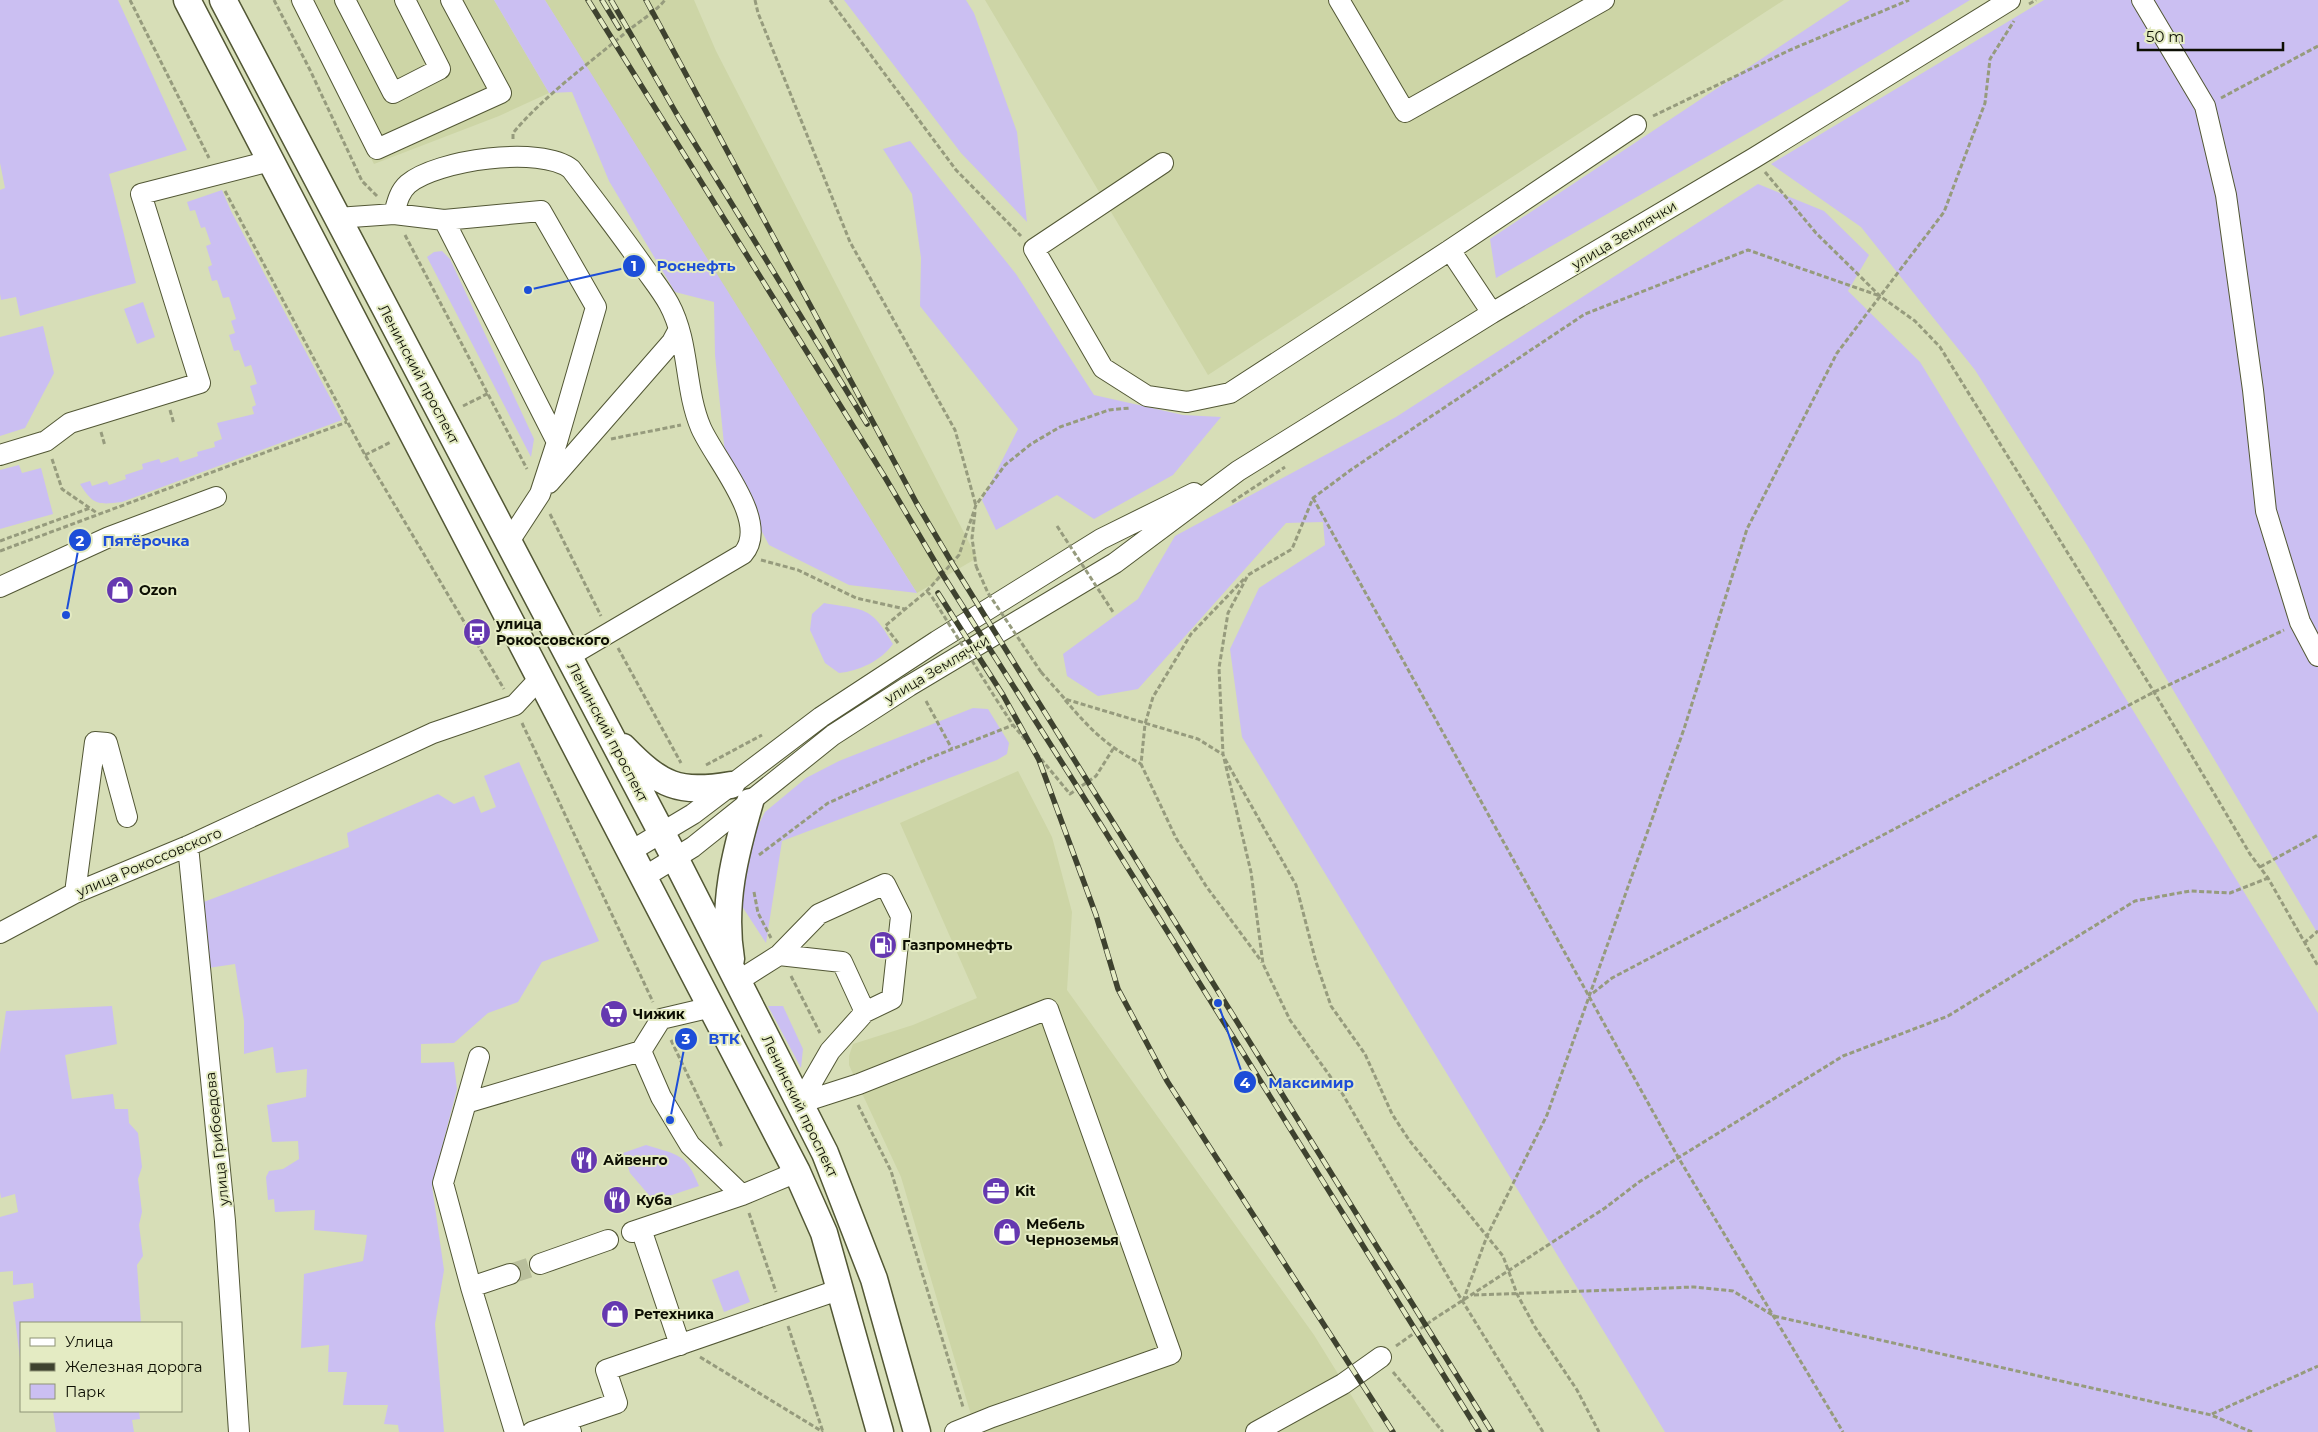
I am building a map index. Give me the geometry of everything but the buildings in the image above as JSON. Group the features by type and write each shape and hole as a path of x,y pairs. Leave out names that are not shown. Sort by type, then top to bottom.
{"main road":[{"path":"187,0 797,1172 824,1233 880,1432"},
{"name":"Ленинский проспект","path":"223,0 676,860 825,1153 874,1279 917,1432"},
{"path":"607,730 647,769 674,786 688,790 740,793 737,843 729,886 729,946 738,981"}],"street":[{"path":"302,0 377,149 501,92 451,0"},
{"path":"345,0 393,92 440,69 405,0"},
{"path":"1339,0 1405,112 1604,0"},
{"path":"2142,0 2205,106 2226,195 2254,390 2266,511 2300,622 2318,656"},
{"name":"улица Землячки","path":"631,851 801,759 848,725 908,686 1115,562 1238,471 1492,312 1758,168 2017,8"},
{"path":"1163,162 1034,250 1103,368 1147,396 1186,402 1230,393 1450,250 1636,124"},
{"path":"394,214 398,196 407,184 422,175 442,168 514,157 564,163 571,169 668,302 679,329 684,344 691,397 701,428 749,514 751,542 743,554 568,657"},
{"path":"0,455 46,440 70,423 200,383 141,194 270,161"},
{"path":"337,218 394,214 444,220 541,211 596,307 540,494"},
{"path":"444,220 557,442"},
{"path":"1450,250 1492,312"},
{"path":"508,543 540,494 672,342 679,329"},
{"name":"улица Землячки","path":"644,877 676,860 740,793 828,712 1092,544 1238,471"},
{"path":"0,587 108,537 216,497"},
{"name":"улица Рокоссовского","path":"0,933 76,893 188,846 433,733 515,705 541,677"},
{"path":"76,893 95,742 107,743 127,817"},
{"name":"улица Грибоедова","path":"188,846 225,1221 239,1432"},
{"path":"738,981 780,954 819,914 885,884 900,916 892,999 865,1012 830,1051 800,1103"},
{"path":"780,954 842,962 865,1012"},
{"path":"466,1103 641,1051 661,1019 712,1007"},
{"path":"800,1103 850,1088 1048,1009 1171,1354 962,1429"},
{"path":"641,1051 661,1097 690,1145 742,1195"},
{"path":"479,1057 443,1184 471,1287 515,1432"},
{"path":"680,1346 636,1231 742,1195 797,1172"},
{"path":"540,1264 608,1240"},
{"path":"471,1287 510,1274"},
{"path":"532,1432 569,1426 617,1402 606,1370 841,1289"},
{"path":"1256,1432 1343,1384 1381,1357"}],"path":[{"path":"274,0 310,70 362,181 394,214 489,393 609,633 680,762 685,766"},
{"path":"514,157 513,133 528,116 623,34 653,14 665,0"},
{"path":"755,0 758,14 850,242 956,430 976,504 972,538 976,566 988,593 1041,672 1098,737 1113,749 1141,764"},
{"path":"830,0 956,170 1034,250"},
{"path":"1636,124 1790,50 1909,0"},
{"path":"1463,1302 1488,1236 1547,1115 1591,996 1684,729 1747,528 1837,353 1944,212 1985,103 1990,59 2017,8 2036,0"},
{"path":"2205,106 2318,46"},
{"path":"1758,168 1816,233 1880,296 1915,321 1940,347 2268,878 2318,966"},
{"path":"1542,1432 1463,1302 1342,1093 1290,1020 1263,964 1206,886 1176,838 1141,764 1145,724 1153,697 1191,634 1248,576 1292,549 1313,498 1352,469 1585,314 1748,250 1880,296"},
{"path":"463,406 489,393"},
{"path":"901,648 885,626 927,591 959,555 976,504 1004,465 1031,444 1060,427 1109,410 1138,407"},
{"path":"0,551 347,422"},
{"path":"587,438 615,440 680,425 701,428"},
{"path":"46,440 62,489 98,513"},
{"path":"365,455 391,442"},
{"path":"1228,505 1286,467"},
{"path":"1313,498 1591,996 1678,1157 1843,1432"},
{"path":"0,541 90,508"},
{"path":"1058,526 1113,612"},
{"path":"743,554 798,570 856,598 906,609"},
{"path":"1248,576 1228,613 1219,668 1223,754 1251,872 1263,964"},
{"path":"1096,592 1105,587"},
{"path":"927,591 1013,725 1070,794 1096,776 1113,749"},
{"path":"1591,996 1596,989 1612,978 2154,692 2273,635"},
{"path":"1015,645 1023,640"},
{"path":"975,670 983,665"},
{"path":"918,706 934,696"},
{"path":"1065,699 1198,739 1223,754 1296,885 1316,962 1331,1006 1365,1054 1392,1114 1409,1140 1504,1256 1517,1294 1535,1327 1577,1390 1598,1432"},
{"path":"926,701 952,749"},
{"path":"756,851 755,859 828,802 1013,725"},
{"path":"704,766 764,734"},
{"path":"2260,867 2318,835"},
{"path":"1408,1337 1474,1295 1678,1157 1842,1056 1948,1016 2136,900 2190,890 2230,893 2268,878"},
{"path":"754,889 758,913 830,1051"},
{"path":"2304,942 2318,931"},
{"path":"850,1088 891,1171 962,1429"},
{"path":"1474,1295 1694,1287 1733,1291 1774,1316 2211,1414 2252,1432"},
{"path":"680,1346 823,1432"},
{"path":"1381,1357 1443,1432"},
{"path":"2211,1414 2318,1366"}],"shaded area":[{"path":"289,0 494,0 549,93 499,116 374,164"},
{"path":"545,0 694,0 716,51 977,558 917,593 772,366"},
{"path":"985,0 1784,0 1208,375"},
{"path":"1018,771 1052,837 1072,912 1067,990 1314,1335 1374,1432 976,1432 901,1177 849,1065 849,1056 853,1044 913,1025 977,998 900,823"}],"green space":[{"path":"0,0 118,0 187,150 109,174 136,283 20,316 16,297 1,300 0,294 0,190 5,188 0,163"},
{"path":"494,0 545,0 917,593 849,585 769,545 726,464 715,355 714,302 675,292 609,181 572,92 549,93"},
{"path":"844,0 966,0 974,13 1017,132 1027,222 961,153"},
{"path":"1850,0 1970,0 1819,92 1496,278 1490,239"},
{"path":"2044,0 2318,0 2318,934 2087,545 1975,370 1861,227 1771,164"},
{"path":"910,141 1016,274 1094,395 1183,415 1221,417 1173,475 1094,519 1057,495 996,530 982,500 1018,429 920,306 921,258 912,194 883,149"},
{"path":"1758,184 1824,211 1869,255 1848,291 1920,362 2318,1013 2318,1432 1665,1432 1242,737 1230,649 1259,588 1325,545 1323,522 1286,523 1138,689 1098,696 1067,676 1063,654 1138,599 1175,536 1396,417"},
{"path":"222,190 231,211 342,420 122,502 97,502 89,496 80,484 90,481 92,486 107,481 109,485 126,479 125,475 143,469 142,464 159,459 161,463 178,457 180,462 198,456 197,452 215,447 214,442 222,439 217,423 254,414 252,407 256,405 250,386 257,384 251,365 245,367 239,350 234,351 229,335 235,333 231,321 236,319 229,297 223,298 217,280 212,281 208,267 212,265 206,246 211,244 205,227 201,228 195,210 190,211 187,202"},
{"path":"442,251 450,259 534,439 531,457 427,257 434,252"},
{"path":"143,302 155,337 137,344 124,309"},
{"path":"43,326 54,373 25,428 0,436 0,337"},
{"path":"19,465 22,473 41,468 53,514 0,529 0,470"},
{"path":"824,603 866,612 879,623 893,644 869,664 839,673 825,663 810,630 812,614"},
{"path":"973,708 988,709 1009,743 1007,754 997,760 782,841 766,943 738,900 745,851 765,812 806,778 839,761"},
{"path":"519,762 599,941 542,962 518,1002 488,1013 454,1043 421,1044 421,1063 454,1062 457,1089 432,1186 444,1270 435,1324 444,1432 399,1432 398,1425 384,1424 388,1405 343,1405 347,1372 328,1372 329,1345 301,1348 304,1274 363,1261 367,1235 314,1230 315,1210 275,1212 274,1199 268,1200 266,1177 269,1171 283,1169 299,1159 298,1141 272,1142 267,1105 306,1097 307,1069 276,1073 273,1047 244,1054 244,1021 235,964 208,968 201,903 349,847 347,833 438,794 454,804 474,796 481,813 496,807 484,776"},
{"path":"112,1006 117,1044 65,1055 72,1099 113,1094 115,1109 128,1109 129,1123 138,1133 142,1167 138,1179 142,1212 139,1225 143,1256 137,1265 141,1322 20,1322 20,1359 13,1302 34,1298 33,1283 13,1285 13,1271 0,1272 0,1217 18,1212 15,1194 1,1198 0,1192 0,1053 6,1011"},
{"path":"768,1006 783,1006 803,1049 801,1068"},
{"path":"646,1145 680,1157 690,1167 699,1186 654,1201 630,1173 623,1153"},
{"path":"738,1270 750,1302 724,1312 712,1280"},
{"path":"53,1412 139,1412 140,1419 132,1420 134,1432 56,1432"}],"tunnel":[{"path":"510,1274 540,1264"}],"railway":[{"path":"588,0 886,479 941,572 1078,788 1479,1432"},
{"path":"602,0 619,28"},
{"path":"611,0 679,118 867,424"},
{"path":"646,0 917,504 1492,1432"},
{"path":"938,593 1003,695 1039,760 1096,915 1118,989 1167,1081 1393,1432"}],"place":[{"name":"Роснефть","path":"528,290"},
{"name":"Ozon","path":"120,590"},
{"name":"Пятёрочка","path":"66,615"},
{"name":"улица Рокоссовского","path":"477,632"},
{"name":"Газпромнефть","path":"883,945"},
{"name":"Максимир","path":"1218,1003"},
{"name":"Чижик","path":"614,1014"},
{"name":"ВТК","path":"670,1120"},
{"name":"Айвенго","path":"584,1160"},
{"name":"Kit","path":"996,1191"},
{"name":"Куба","path":"617,1200"},
{"name":"Мебель Черноземья","path":"1007,1232"},
{"name":"Ретехника","path":"615,1314"}]}
